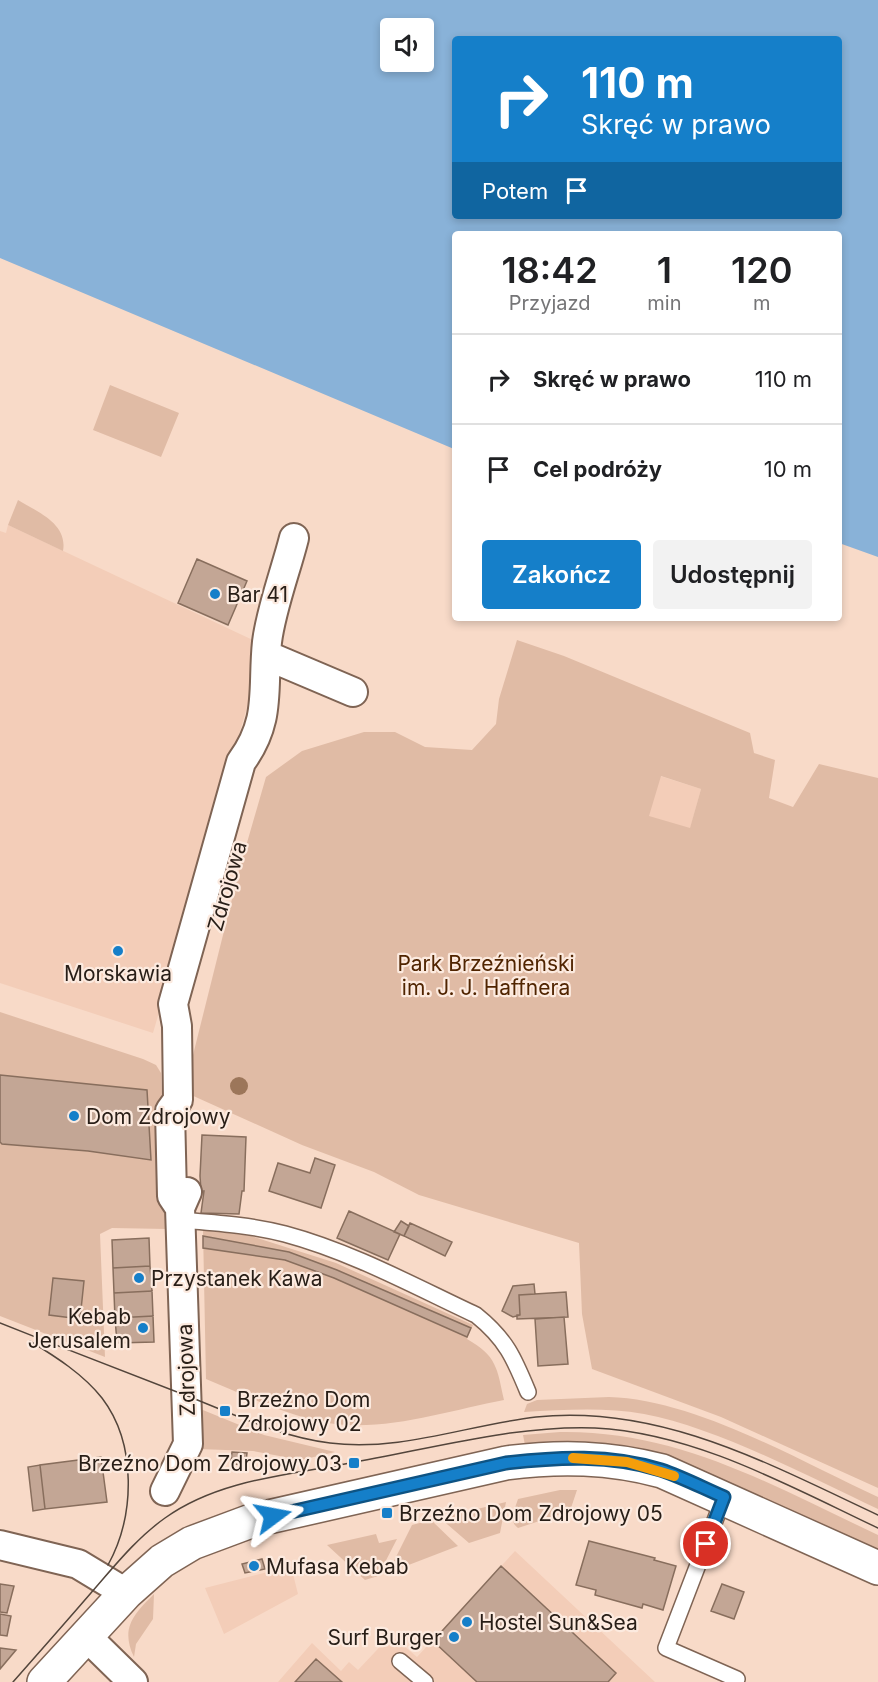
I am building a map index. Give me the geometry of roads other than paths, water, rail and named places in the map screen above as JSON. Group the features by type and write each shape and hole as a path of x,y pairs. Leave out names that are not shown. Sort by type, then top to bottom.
{"street":[{"name":"Zdrojowa","path":"165,1491 188,1444 180,1214 172,1196 170,1111 178,1100 177,1026 192,1010 260,767 256,741 278,657 267,642 294,538"},
{"path":"278,657 353,692"},
{"path":"44,1682 126,1593 162,1561 212,1534 251,1521 506,1463 544,1458 592,1458 627,1462 662,1471 878,1568"},
{"path":"0,1545 78,1564 126,1593"},
{"path":"86,1636 133,1682"}],"lane":[{"path":"180,1214 248,1226 296,1238 344,1254 476,1315 494,1330 511,1350 528,1392"},
{"path":"724,1497 666,1648 737,1679"},
{"path":"400,1661 425,1682"}],"water":[{"path":"0,0 878,0 878,557 842,544 842,231 452,231 452,448 0,258"}],"tram line":[{"path":"0,1323 258,1424 312,1440 356,1445 382,1444 536,1417 582,1415 626,1420 670,1429 713,1442 796,1476 878,1515"},
{"path":"30,1341 69,1366 95,1389 113,1416 122,1437 128,1480 127,1503 117,1546 108,1565"},
{"path":"13,1682 132,1547 156,1525 186,1505 207,1495 254,1481 472,1439 534,1430 595,1428 632,1432 669,1440 741,1464 878,1528"}],"place":[{"name":"Bar 41","path":"215,594"},
{"name":"Morskawia","path":"118,951"},
{"name":"Dom Zdrojowy","path":"74,1116"},
{"name":"Przystanek Kawa","path":"139,1278"},
{"name":"Kebab Jerusalem","path":"143,1328"},
{"name":"Brzeźno Dom Zdrojowy 02","path":"225,1411"},
{"name":"Brzeźno Dom Zdrojowy 03","path":"354,1463"},
{"name":"Brzeźno Dom Zdrojowy 05","path":"387,1513"},
{"name":"Mufasa Kebab","path":"254,1566"},
{"name":"Hostel Sun&Sea","path":"467,1622"},
{"name":"Surf Burger","path":"454,1637"}],"park label":[{"name":"Park Brzeźnieński im. J. J. Haffnera","path":"486,975"}]}
